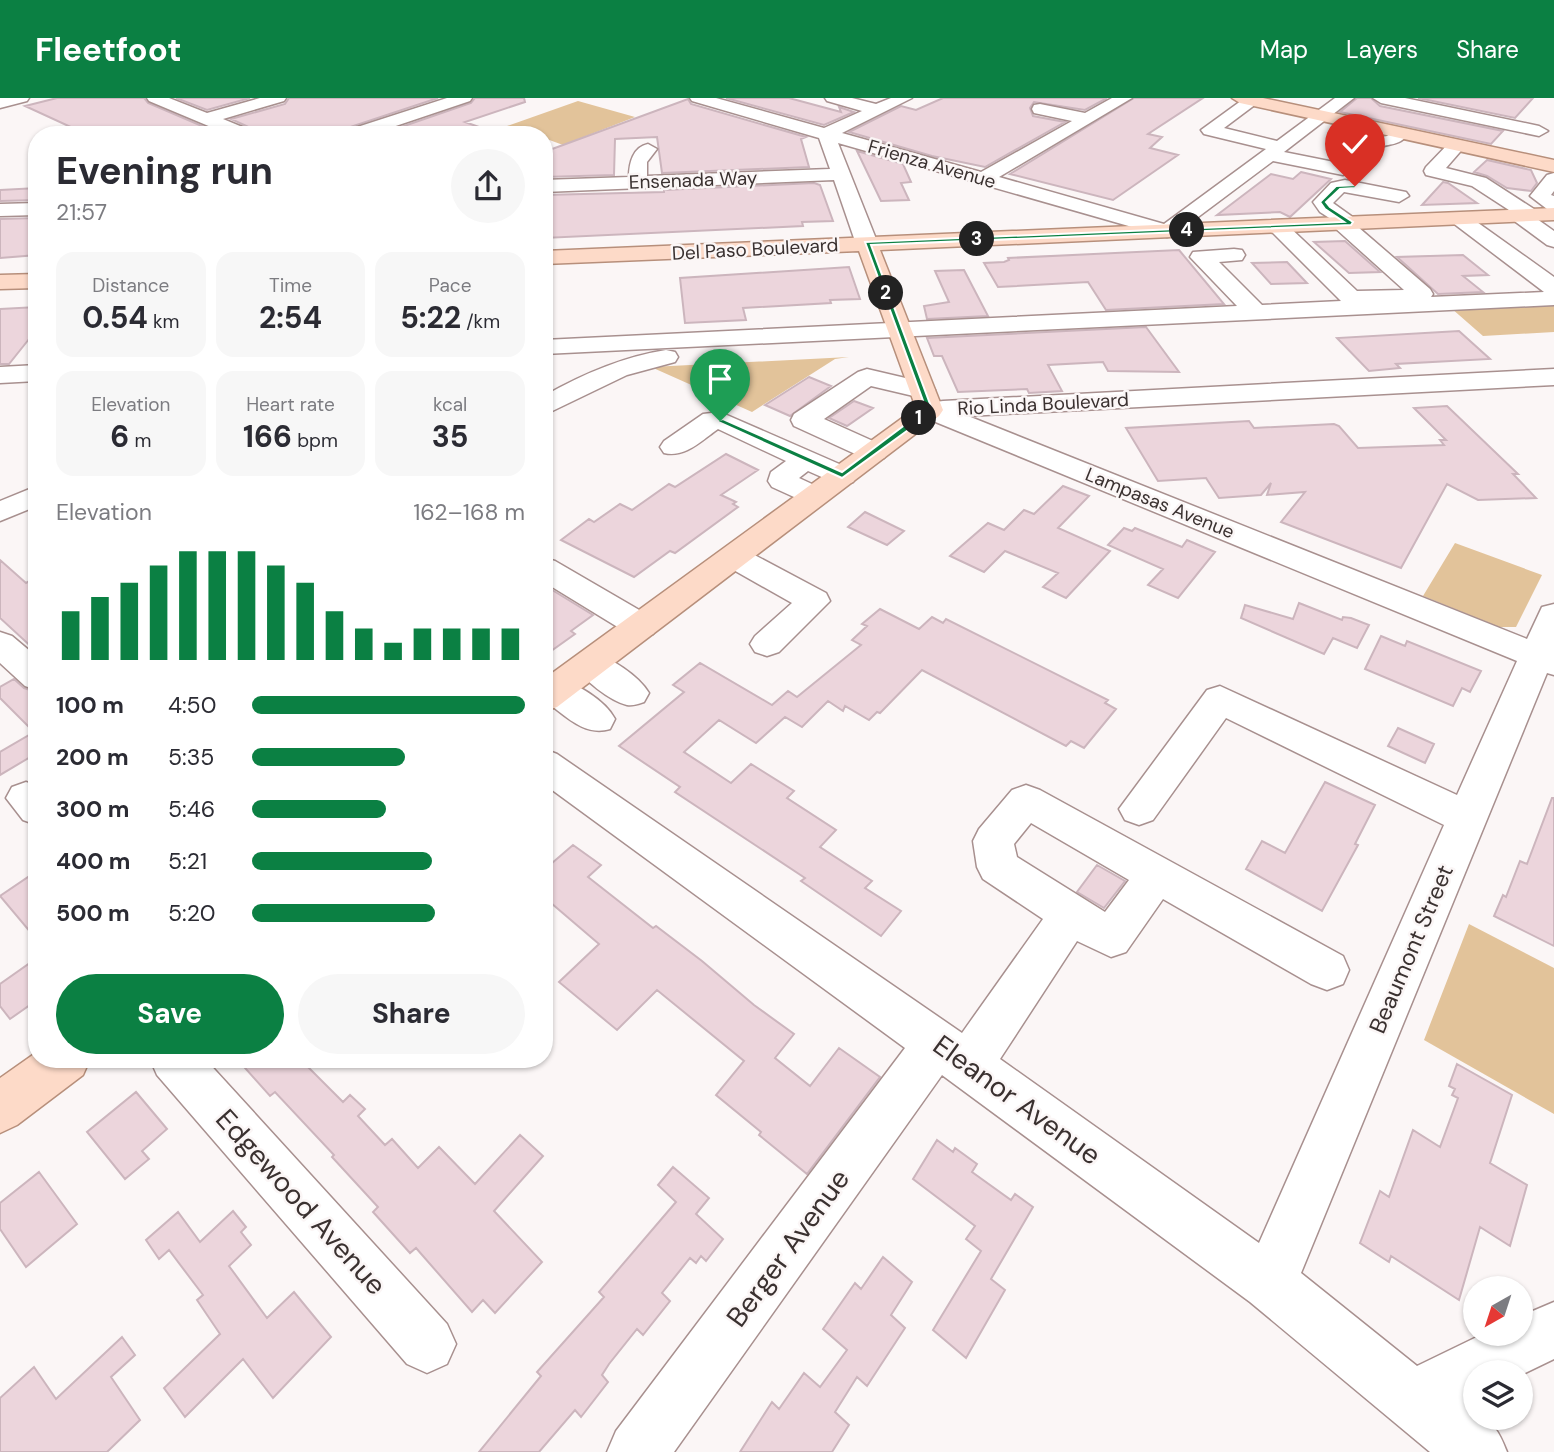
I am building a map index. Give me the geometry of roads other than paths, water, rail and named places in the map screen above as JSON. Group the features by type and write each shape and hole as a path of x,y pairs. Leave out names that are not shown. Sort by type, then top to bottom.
{"main road":[{"path":"1244,103 1322,116 1352,130 1419,137 1516,158 1553,185"},
{"name":"Del Paso Boulevard","path":"553,258 655,261 867,244 1277,226 1349,227 1423,220 1554,214"},
{"path":"867,244 926,400"},
{"path":"0,282 28,281"},
{"name":"Rio Linda Boulevard","path":"553,692 874,452 926,400"},
{"path":"0,1108 54,1068"}],"street":[{"path":"0,103 21,98"},
{"path":"155,98 224,126"},
{"path":"206,119 278,98"},
{"path":"379,126 464,98"},
{"name":"Frienza Avenue","path":"698,98 1171,230"},
{"path":"833,98 878,110"},
{"path":"867,244 826,134 904,98"},
{"path":"983,178 1124,98"},
{"path":"1256,312 1171,230 1217,187 1275,151 1346,98"},
{"path":"1381,98 1546,127"},
{"path":"1442,110 1456,98"},
{"path":"1217,125 1268,134 1285,120 1244,103 1210,130 1311,164 1343,169 1371,144 1398,135"},
{"path":"1040,109 1087,119"},
{"path":"394,121 408,126"},
{"path":"1457,145 1433,171 1479,182 1494,181 1546,127"},
{"path":"1383,170 1419,137"},
{"path":"638,182 638,162 648,149"},
{"name":"Ensenada Way","path":"553,186 841,174"},
{"path":"1479,182 1554,241"},
{"path":"1277,226 1347,296 1356,299 1417,297 1422,294 1323,202 1338,187 1355,186 1397,198 1423,220"},
{"path":"0,210 28,209"},
{"path":"1460,219 1486,245 1554,288"},
{"path":"1347,296 1390,284 1395,279 1379,248 1349,227"},
{"path":"1201,257 1244,255 1226,228"},
{"path":"553,347 903,338 1256,312 1314,310 1409,315 1554,298"},
{"path":"1314,310 1336,328"},
{"path":"553,402 595,378 645,359 702,352 738,352 739,359 903,338"},
{"path":"0,375 28,373"},
{"path":"874,452 804,420 867,377 926,400"},
{"name":"Rio Linda Boulevard","path":"926,400 1097,401 1554,377"},
{"name":"Lampasas Avenue","path":"926,400 1041,455 1545,659"},
{"path":"1041,455 1048,442 1042,426 1110,424 1097,401"},
{"path":"674,447 713,420 720,421 842,475"},
{"path":"806,459 781,478 782,481 814,496"},
{"path":"0,512 28,499"},
{"path":"734,557 814,601 766,644"},
{"path":"553,573 641,626"},
{"name":"Beaumont Street","path":"1269,1283 1466,817 1545,659 1554,615"},
{"path":"0,644 28,669"},
{"path":"591,664 631,694"},
{"path":"553,696 597,719"},
{"path":"1139,808 1220,699 1466,817"},
{"name":"Eleanor Avenue","path":"553,770 953,1054 1269,1283 1478,1452"},
{"path":"1157,874 1111,938 998,867 993,841 1026,801 1157,874 1327,970"},
{"name":"Berger Avenue","path":"637,1452 953,1054 1071,914"},
{"name":"Edgewood Avenue","path":"182,1068 427,1344"},
{"path":"1413,1401 1468,1370 1554,1330"}]}
